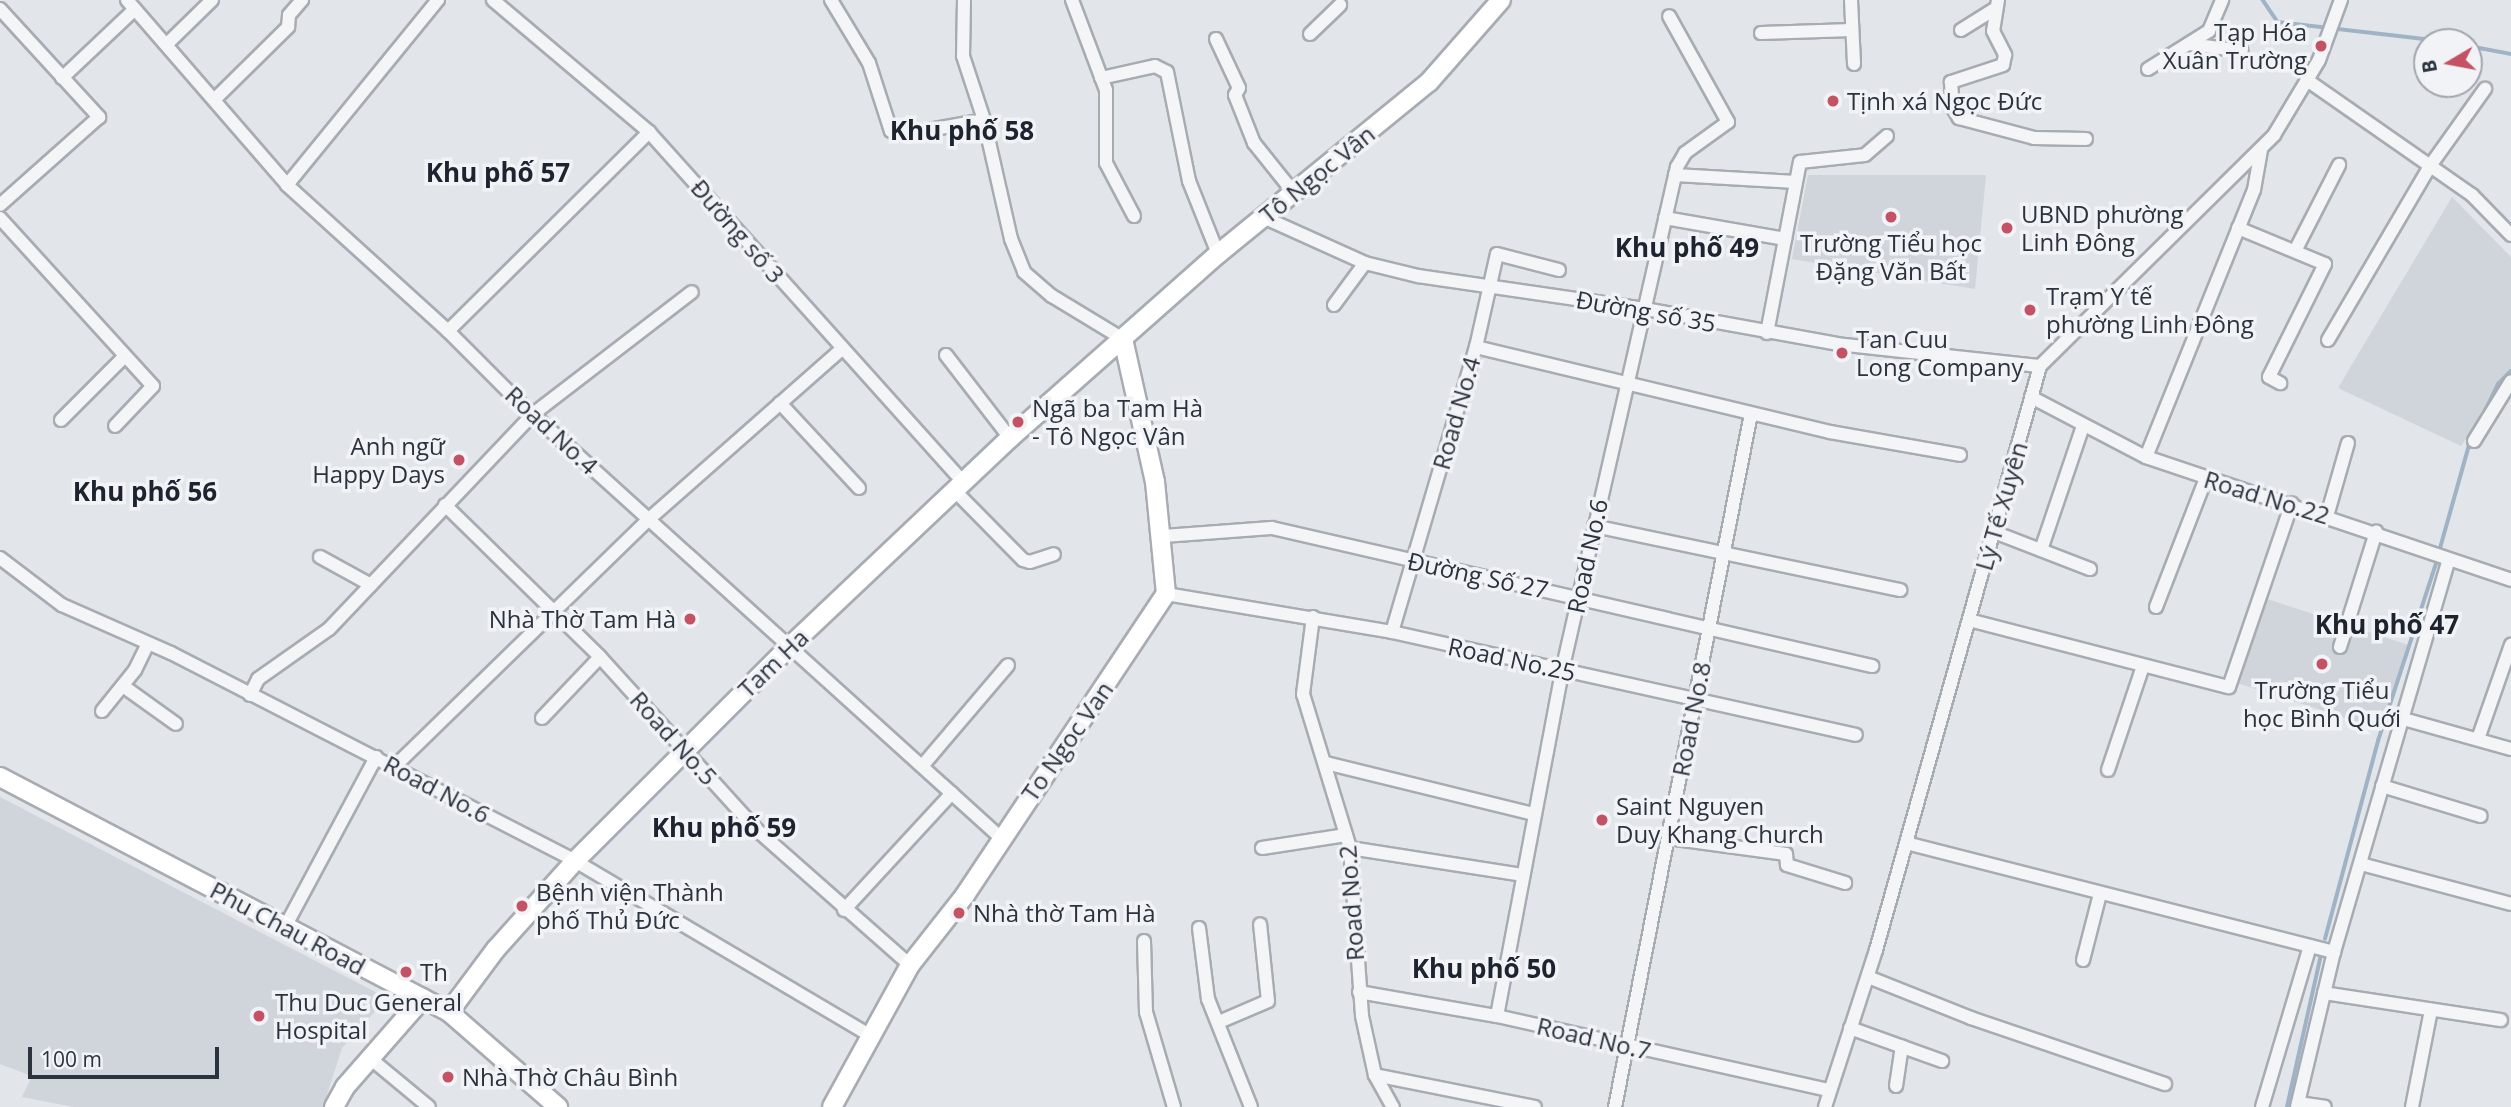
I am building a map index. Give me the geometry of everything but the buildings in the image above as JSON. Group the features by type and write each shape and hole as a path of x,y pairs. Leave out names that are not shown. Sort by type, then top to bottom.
{"street":[{"path":"167,44 212,0"},
{"path":"215,99 288,27 289,15 302,0"},
{"path":"287,184 438,0"},
{"name":"Đường số 3","path":"493,0 649,132 1023,560 1054,554"},
{"path":"831,0 869,64 891,131 901,135 984,120"},
{"path":"964,0 962,57 984,120 1011,239 1024,272 1052,296 1123,339 1163,536 1167,594"},
{"path":"1072,0 1089,36 1106,90 1106,163 1134,216"},
{"name":"Tô Ngọc Vân","path":"1123,339 1218,254 1429,82 1501,0"},
{"path":"1851,0 1854,64"},
{"path":"2148,69 2209,31 2222,0"},
{"name":"Lý Tế Xuyên","path":"1825,1107 1868,977 2040,366 2261,150 2307,80 2329,35 2342,0"},
{"path":"62,78 131,5"},
{"name":"Road No.4","path":"131,5 287,184 449,331 533,414 1000,837"},
{"path":"1310,34 1340,5"},
{"path":"1961,30 1996,5"},
{"path":"1996,5 1993,31 2005,55 2003,65 1951,82 1953,108 1959,118 2034,138 2085,139"},
{"path":"0,9 99,117 1,200"},
{"name":"Road No.6","path":"1497,1016 1562,671 1675,175 1685,153 1728,122 1669,16"},
{"path":"1761,33 1852,30"},
{"path":"1216,39 1239,88 1235,94 1254,144 1294,193"},
{"path":"2189,44 2242,51"},
{"path":"1101,78 1155,66 1167,72 1189,181 1218,254"},
{"path":"2307,80 2472,195 2509,230"},
{"path":"2328,340 2431,166 2485,89"},
{"path":"449,331 649,132"},
{"path":"1767,333 1800,162 1865,155 1887,136"},
{"path":"2146,457 2254,190 2261,150"},
{"path":"2295,251 2339,165"},
{"path":"1675,175 1796,182"},
{"name":"Đường số 35","path":"1263,217 1365,264 1488,286 1644,309 1767,333 2040,366"},
{"path":"0,218 153,386 115,426"},
{"path":"1665,218 1786,239"},
{"path":"2238,229 2325,264 2269,377 2280,383"},
{"name":"Road No.4","path":"1392,632 1476,347 1497,254 1559,270"},
{"path":"1334,305 1365,264"},
{"path":"250,695 258,679 329,629 533,414 692,292"},
{"name":"Tam Ha","path":"449,1012 496,949 575,861 684,749 958,486 1123,339"},
{"path":"1476,347 1541,359 1626,384 1751,414 1960,455"},
{"path":"394,767 649,519 841,349"},
{"path":"946,355 1010,438"},
{"path":"61,420 124,357"},
{"path":"2473,441 2511,381"},
{"name":"Road No.22","path":"2031,397 2146,457 2291,503 2511,580"},
{"path":"780,403 859,488"},
{"name":"Road No.8","path":"1615,1107 1751,414"},
{"path":"2041,550 2083,426"},
{"path":"2327,516 2347,443"},
{"path":"2155,607 2206,478"},
{"path":"1969,620 2229,687 2291,503"},
{"name":"Road No.5","path":"445,505 600,657 758,831 844,910 910,965"},
{"path":"1594,526 1900,590"},
{"name":"Đường Số 27","path":"1163,536 1272,528 1709,626 1872,666"},
{"path":"1994,531 2090,569"},
{"path":"2340,647 2376,533"},
{"path":"320,556 371,585"},
{"name":"Road No.6","path":"0,558 62,605 376,757 575,861 869,1035"},
{"path":"2325,1107 2297,1105 2334,952 2447,559"},
{"name":"Road No.25","path":"1167,594 1392,632 1856,735"},
{"name":"To Ngoc Van","path":"832,1107 869,1035 910,965 965,895 1000,837 1167,594"},
{"name":"Road No.2","path":"1313,617 1303,694 1348,841 1359,992 1375,1075 1393,1107"},
{"path":"102,710 123,686 147,645"},
{"path":"2478,739 2511,645"},
{"path":"542,718 600,657"},
{"path":"923,765 1008,665"},
{"path":"2108,770 2143,666"},
{"path":"123,686 176,724"},
{"path":"2400,718 2511,749"},
{"path":"285,927 376,757"},
{"path":"1326,763 1534,814"},
{"name":"Phu Chau Road","path":"0,777 449,1012 558,1107"},
{"path":"2382,786 2481,816"},
{"path":"844,910 952,793"},
{"path":"1668,838 1786,854 1787,865 1845,883"},
{"path":"1262,848 1348,841 1522,875"},
{"path":"1906,843 2334,952"},
{"path":"2361,864 2511,904"},
{"path":"2083,960 2100,894"},
{"path":"1219,1022 1268,1001 1260,924"},
{"path":"1199,928 1208,999 1251,1107"},
{"path":"1144,941 1146,1013 1174,1107"},
{"path":"2262,1107 2310,946"},
{"path":"1868,977 1971,1018 2165,1084"},
{"name":"Road No.7","path":"1359,992 1497,1016 1829,1090"},
{"path":"2324,993 2501,1020"},
{"path":"334,1107 423,998"},
{"path":"2412,1107 2431,1010"},
{"path":"1850,1028 1942,1061"},
{"path":"1896,1086 1902,1046"},
{"path":"371,1059 429,1107"},
{"path":"1375,1075 1535,1107"}],"shaded area":[{"name":"Trường Tiểu học Đặng Văn Bất","path":"1808,175 1986,175 1975,289 1792,259"},
{"path":"2452,197 2511,257 2511,375 2461,446 2338,388"},
{"name":"Trường Tiểu học Bình Quới","path":"2264,598 2409,645 2381,730 2236,683"},
{"path":"0,797 387,998 342,1048 323,1107 74,1107 22,1097 32,1076 0,1064"}],"waterway":[{"path":"2263,0 2278,22 2413,38"},
{"path":"2483,49 2511,54"},
{"path":"2484,413 2498,384 2511,371"},
{"path":"2439,552 2470,442"},
{"path":"2325,939 2378,741 2437,560"},
{"path":"2287,1107 2320,959"}],"place":[{"name":"Tạp Hóa Xuân Trường","path":"2321,46"},
{"name":"Tịnh xá Ngọc Đức","path":"1833,101"},
{"name":"Trường Tiểu học Đặng Văn Bất","path":"1891,217"},
{"name":"UBND phường Linh Đông","path":"2007,228"},
{"name":"Trạm Y tế phường Linh Đông","path":"2030,310"},
{"name":"Tan Cuu Long Company","path":"1842,353"},
{"name":"Ngã ba Tam Hà - Tô Ngọc Vân","path":"1018,422"},
{"name":"Anh ngữ Happy Days","path":"459,460"},
{"name":"Nhà Thờ Tam Hà","path":"690,619"},
{"name":"Trường Tiểu học Bình Quới","path":"2322,664"},
{"name":"Saint Nguyen Duy Khang Church","path":"1602,820"},
{"name":"Bệnh viện Thành phố Thủ Đức","path":"522,906"},
{"name":"Nhà thờ Tam Hà","path":"959,913"},
{"name":"Th","path":"406,972"},
{"name":"Thu Duc General Hospital","path":"259,1016"},
{"name":"Nhà Thờ Châu Bình","path":"448,1077"}],"district":[{"name":"Khu phố 58","path":"962,131"},
{"name":"Khu phố 57","path":"498,173"},
{"name":"Khu phố 49","path":"1687,248"},
{"name":"Khu phố 56","path":"145,492"},
{"name":"Khu phố 47","path":"2387,625"},
{"name":"Khu phố 59","path":"724,828"},
{"name":"Khu phố 50","path":"1484,969"}]}
